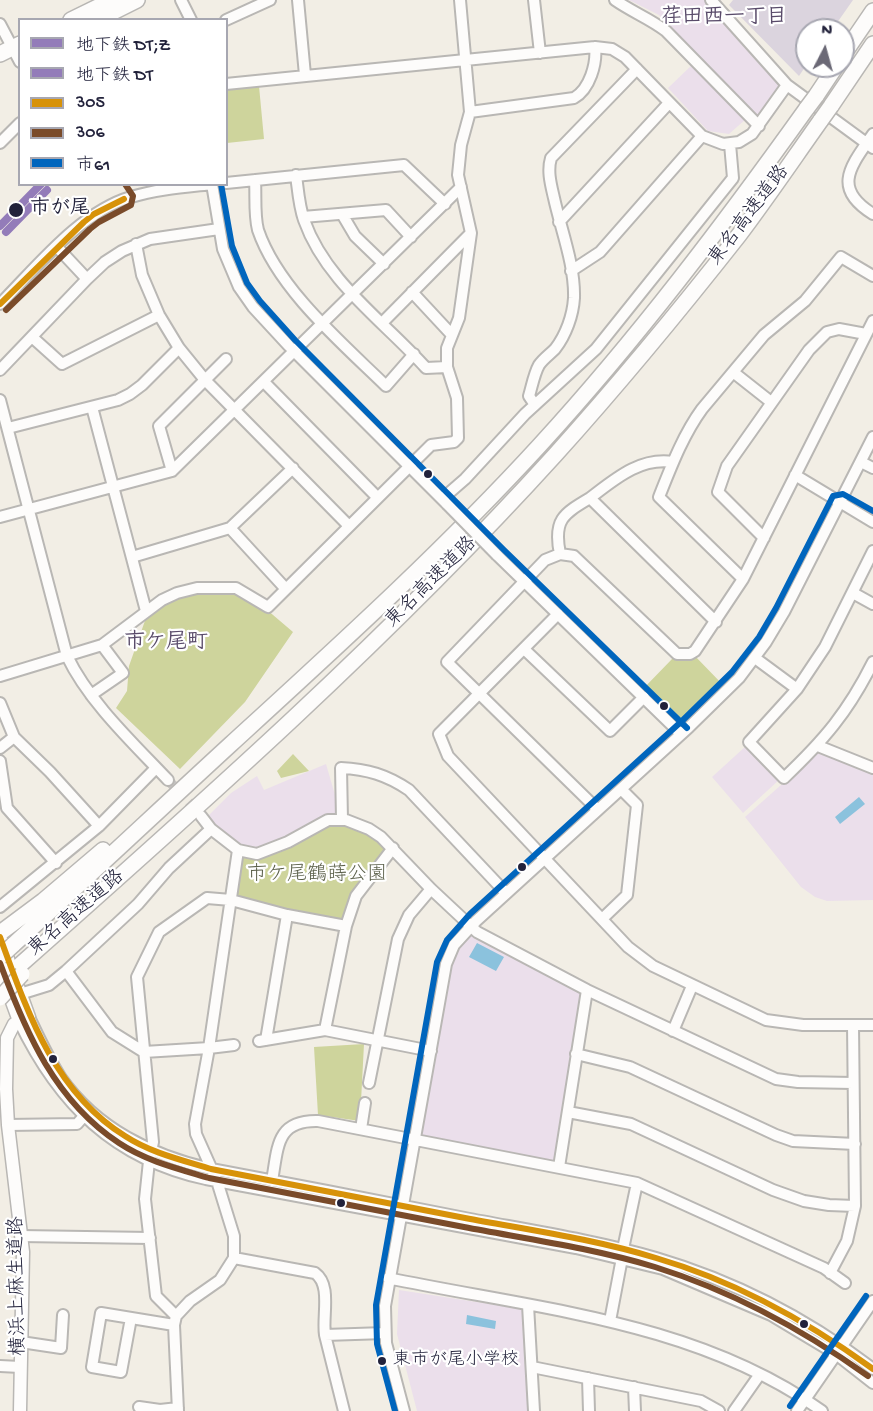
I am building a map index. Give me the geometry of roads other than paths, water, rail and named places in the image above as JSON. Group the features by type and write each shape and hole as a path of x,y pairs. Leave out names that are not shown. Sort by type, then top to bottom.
{"highway":[{"path":"75,18 112,0"},
{"path":"101,18 137,0"},
{"path":"855,37 873,11"},
{"name":"東名高速道路","path":"0,984 21,970 399,616 553,457 610,392 740,233 873,44"},
{"path":"0,65 15,53"},
{"name":"東名高速道路","path":"0,957 5,936 228,746 417,573 541,444 605,370 728,218 828,78"},
{"path":"0,998 21,970"}],"main road":[{"path":"5,936 24,1019"},
{"path":"0,969 24,1019"},
{"name":"横浜上麻生道路","path":"20,1411 23,1280 21,1236 6,1089 7,1038 14,1024 24,1019"}],"street":[{"path":"181,0 190,18"},
{"path":"228,19 270,0"},
{"path":"298,0 305,75"},
{"path":"0,676 102,645 146,612 177,593 197,588 236,588 268,607 431,445 454,442 458,438 457,398 447,367 447,348 459,318 471,233 458,175 461,146 470,112 460,0"},
{"path":"534,0 540,53"},
{"path":"615,0 631,11 650,19 666,31 759,126"},
{"path":"713,1 787,85 871,142 850,171 848,187 851,196 860,206 873,214"},
{"path":"0,24 15,53"},
{"path":"228,84 595,46 612,49 625,57 702,136 716,142 730,144 745,139 759,126 787,85"},
{"path":"470,112 574,98 580,95 590,77 595,58 595,46"},
{"path":"535,405 529,396 535,374 540,364 555,348 572,314 574,296 571,271 550,181 551,158 637,69"},
{"path":"560,222 669,103"},
{"path":"0,143 18,125"},
{"path":"571,271 600,252 702,136"},
{"path":"444,501 535,405 596,349 733,178 730,144"},
{"path":"228,183 404,165 445,204"},
{"path":"296,175 303,218 327,264 353,294 426,368 447,367"},
{"path":"255,180 258,228 266,248 284,279 323,324 386,386 414,354"},
{"path":"0,304 94,214 124,199 149,192 197,186"},
{"path":"213,186 219,229 228,262 239,287 253,307 497,555 681,734"},
{"path":"0,517 172,471 461,188"},
{"path":"303,218 386,210 411,237"},
{"path":"342,214 355,236 384,264"},
{"path":"0,370 105,262 136,244 169,235 219,229"},
{"path":"382,323 471,233"},
{"path":"136,244 142,275 159,315 179,348 205,380 349,526"},
{"path":"57,247 87,279"},
{"path":"743,579 659,497 673,462 694,420 733,372 764,335 805,301 841,257 873,276"},
{"path":"412,292 452,335"},
{"path":"32,337 62,364 159,315"},
{"path":"598,810 447,662 545,560 560,554 574,556 677,654 690,654 695,651 743,579 873,321"},
{"path":"764,538 718,492 727,466 809,350 827,332 839,329 866,334"},
{"path":"8,428 92,407 130,394 179,348"},
{"path":"172,471 159,426 226,359"},
{"path":"733,372 771,402"},
{"path":"264,382 377,497"},
{"path":"0,400 67,656 91,695 168,780"},
{"path":"92,407 146,612"},
{"path":"404,1411 385,1334 388,1278 446,964 454,945 506,893 728,690 755,658 784,612 873,437"},
{"path":"560,554 557,539 559,522 572,509 636,466 664,461 673,462"},
{"path":"861,462 873,468"},
{"path":"132,557 230,528 293,468"},
{"path":"795,475 873,522"},
{"path":"590,498 716,622"},
{"path":"230,528 285,588"},
{"path":"873,551 825,647 797,689 749,741 783,778 818,746 849,705 873,662"},
{"path":"853,593 873,604"},
{"path":"558,614 439,734 448,756 628,946 653,966 692,986 775,1022 803,1025 873,1025"},
{"path":"91,695 123,673 102,645"},
{"path":"524,649 610,731 644,697"},
{"path":"755,658 797,689"},
{"path":"0,704 14,737 50,772 99,826"},
{"path":"0,748 14,737"},
{"path":"818,746 873,768"},
{"path":"0,761 7,808 56,863"},
{"path":"0,907 99,826 156,768"},
{"path":"342,819 341,768 379,773 395,780 409,790 506,893"},
{"path":"602,919 627,895 637,805 621,789"},
{"path":"201,816 211,829 238,850 257,854 288,842 322,822 342,819 369,829 393,848 471,927 587,990 776,1078 798,1082 853,1083"},
{"path":"20,994 49,985 66,971 138,904 169,868 211,829"},
{"path":"325,1030 346,926 356,896 393,848"},
{"path":"175,1320 190,1302 220,1280 234,1258 234,1236 217,1181 196,1134 195,1124 209,1048 238,850"},
{"path":"369,1083 398,939 409,915 431,889"},
{"path":"139,1407 178,1410 175,1320 156,1296 146,1199 153,1142 137,977 159,932 207,898 231,900 287,915 346,926"},
{"path":"287,915 263,1041 325,1030 431,1050"},
{"path":"66,971 112,1032 144,1052 234,1045"},
{"path":"673,1031 692,986"},
{"path":"559,1167 587,990"},
{"path":"24,1019 44,1069 56,1086 84,1116 113,1139 183,1174 401,1211 623,1254 658,1258 713,1278 778,1308 839,1350 873,1369"},
{"path":"24,1019 72,1092 113,1129 150,1156 401,1211"},
{"path":"830,1273 847,1241 855,1206 853,1025"},
{"path":"576,1054 630,1067 794,1141 855,1144"},
{"path":"361,1129 365,1103"},
{"path":"568,1112 631,1124 773,1190 804,1201 855,1206"},
{"path":"8,1125 77,1124 84,1116"},
{"path":"272,1181 280,1141 285,1130 295,1123 318,1121 637,1183 824,1268 845,1283"},
{"path":"610,1322 637,1183"},
{"path":"21,1236 150,1238"},
{"path":"234,1258 315,1273 322,1278 325,1286 323,1323 343,1410 330,1411"},
{"path":"388,1278 610,1322 711,1351 760,1374 822,1411"},
{"path":"797,1411 873,1301"},
{"path":"528,1305 534,1411"},
{"path":"131,1317 121,1372 92,1367 101,1313 175,1320"},
{"path":"21,1342 61,1348 65,1320"},
{"path":"325,1335 385,1334"},
{"path":"839,1350 873,1383"},
{"path":"0,1366 20,1367"},
{"path":"532,1367 701,1401 719,1411"},
{"path":"734,1411 760,1374"},
{"path":"588,1378 590,1411"},
{"path":"634,1387 634,1411"}],"water":[{"path":"859,797 865,804 840,824 835,817"},
{"path":"477,943 504,957 496,971 469,957"},
{"path":"467,1315 496,1321 495,1329 466,1324"}],"tunnel":[{"path":"168,780 199,813"}],"metro line":[{"name":"DT;Z","path":"0,226 39,186"},
{"name":"DT","path":"6,232 47,190"}],"place":[{"name":"市が尾","path":"16,210"},
{"name":"東市が尾小学校","path":"382,1361"}],"district":[{"name":"荏田西一丁目","path":"724,19"},
{"name":"市ケ尾町","path":"166,644"}],"park label":[{"name":"市ケ尾鶴蒔公園","path":"317,876"}]}
